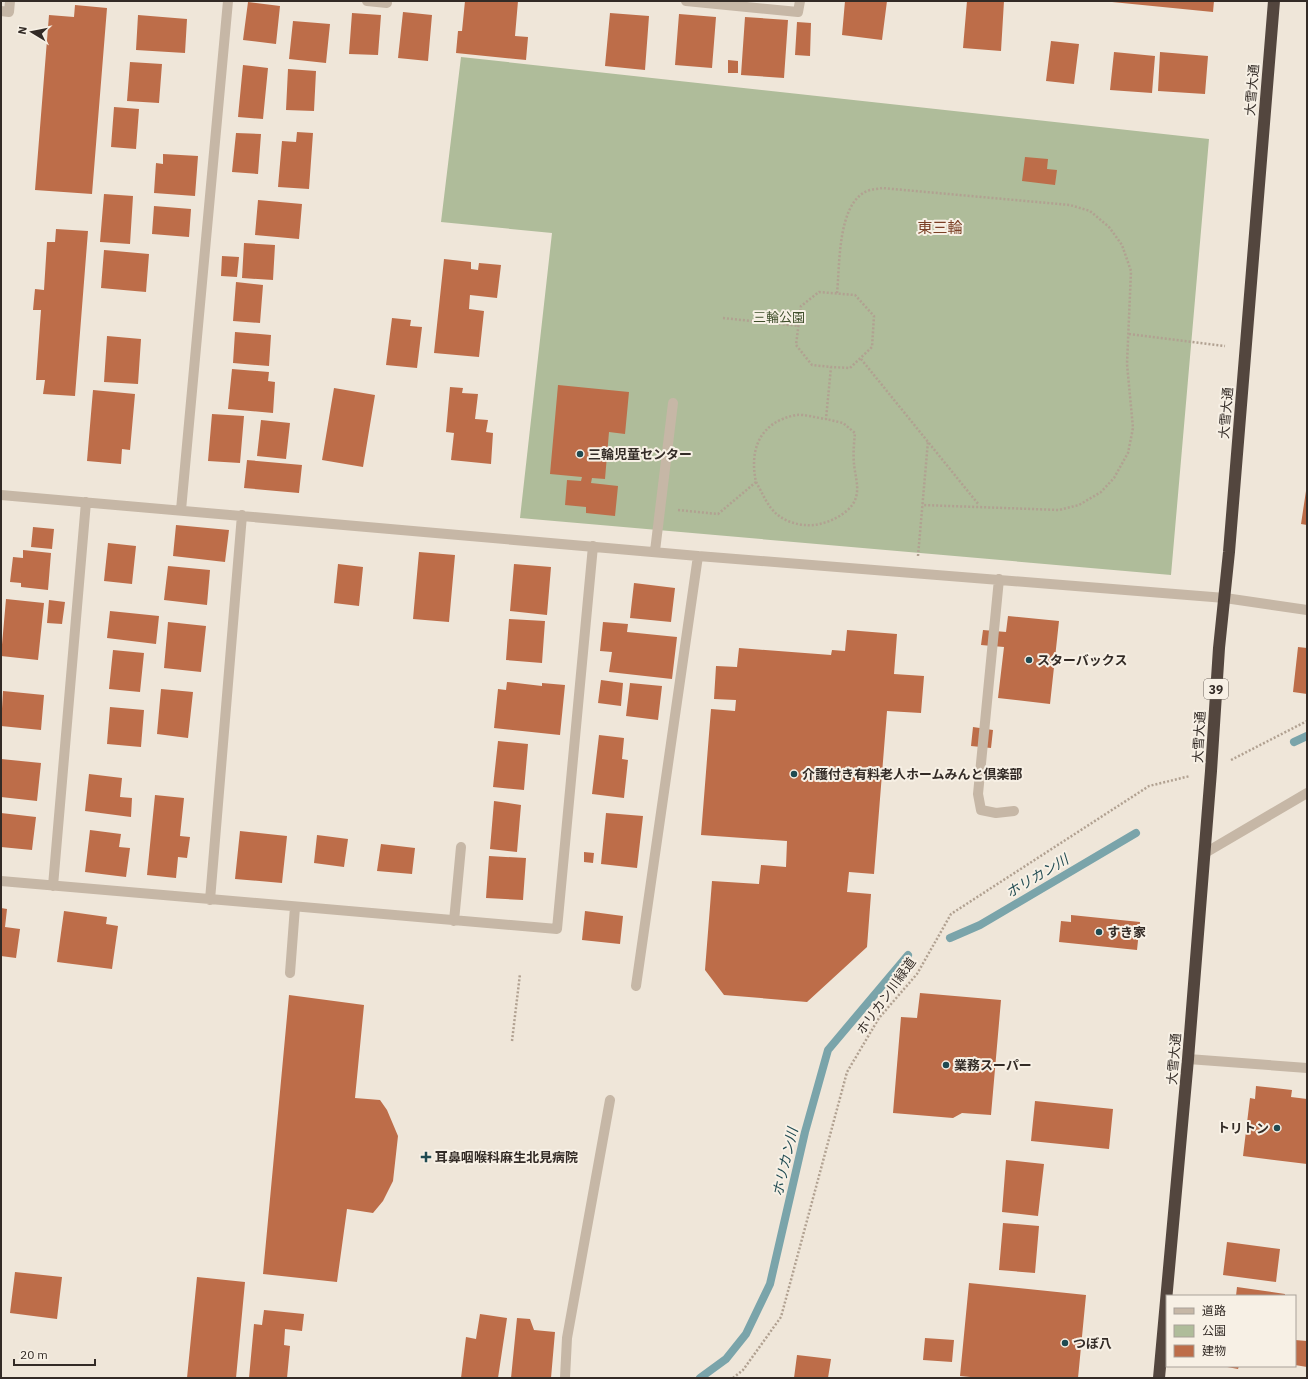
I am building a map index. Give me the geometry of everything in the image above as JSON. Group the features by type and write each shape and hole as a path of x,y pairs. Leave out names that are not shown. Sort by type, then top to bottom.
{"highway":[{"name":"大雪大通","path":"1167,1295 1188,1059 1205,853 1219,648 1225,598 1274,1"},
{"name":"大雪大通","path":"1159,1378 1166,1301"}],"street":[{"path":"1,11 9,12 10,1"},
{"path":"181,510 228,1"},
{"path":"367,1 387,3"},
{"path":"686,1 798,12 800,1"},
{"path":"655,552 673,403"},
{"path":"1,495 698,556 917,572 1225,598 1307,610"},
{"path":"54,886 86,502"},
{"path":"210,900 242,516"},
{"path":"1,881 557,929 593,546"},
{"path":"636,986 698,556"},
{"path":"999,579 978,794 981,810 996,813 1014,812"},
{"path":"1205,853 1307,793"},
{"path":"454,921 461,847"},
{"path":"290,973 295,907"},
{"path":"1188,1059 1307,1068"},
{"path":"565,1378 567,1338 610,1100"}],"path":[{"path":"837,293 844,224 850,206 866,191 882,188 1070,205 1090,211 1109,227 1122,245 1131,271 1127,364 1133,428 1128,453 1114,478 1101,492 1079,505 1059,510 922,505"},
{"path":"819,292 855,295 874,316 872,347 850,368 832,368 812,365 796,345 799,326 801,306 819,292"},
{"path":"724,318 799,326"},
{"path":"1128,334 1245,348"},
{"path":"861,359 979,506"},
{"path":"826,419 832,368"},
{"path":"796,415 844,423 855,433 854,463 858,489 855,501 848,511 833,520 807,526 788,521 776,514 756,482 752,466 757,442 772,424 796,415"},
{"path":"917,572 928,441"},
{"path":"660,508 718,514 756,482"},
{"name":"ホリカン川緑道","path":"733,1378 743,1370 781,1317 847,1072 879,1018 917,974 951,914 1149,786 1211,771 1307,721"},
{"path":"512,1041 520,974"}],"green space":[{"name":"三輪公園","path":"461,57 1209,139 1171,575 520,518 552,233 441,222"}],"building":[{"path":"465,1 518,1 515,36 528,37 526,60 456,53 458,31 462,31"},
{"path":"845,1 887,1 882,40 842,35"},
{"path":"967,1 1004,1 1001,51 963,48"},
{"path":"1102,1 1214,1 1213,12"},
{"path":"248,2 280,6 276,44 243,40"},
{"path":"75,5 107,8 92,194 35,190 49,15 74,17"},
{"path":"403,12 432,15 428,61 398,58"},
{"path":"352,13 381,15 378,55 349,54"},
{"path":"610,13 649,16 645,70 605,66"},
{"path":"679,14 716,17 712,68 675,65"},
{"path":"138,15 187,19 185,53 136,50"},
{"path":"745,17 788,20 784,78 741,75"},
{"path":"293,21 330,24 326,63 289,59"},
{"path":"797,22 811,23 810,56 795,55"},
{"path":"1051,41 1079,44 1074,84 1046,81"},
{"path":"1114,52 1155,56 1152,93 1110,90"},
{"path":"1160,52 1208,56 1205,94 1158,91"},
{"path":"728,60 738,61 738,73 728,73"},
{"path":"130,62 162,64 159,103 127,101"},
{"path":"243,65 268,68 263,119 238,117"},
{"path":"288,69 316,71 314,111 286,110"},
{"path":"114,107 139,109 136,149 111,147"},
{"path":"297,132 313,133 309,189 278,187 282,141 296,142"},
{"path":"236,133 261,134 258,174 232,172"},
{"path":"163,154 198,156 195,196 154,193 156,163 163,164"},
{"path":"1025,157 1048,159 1047,169 1057,170 1055,185 1022,181"},
{"path":"104,194 133,196 130,244 100,242"},
{"path":"258,200 302,204 299,239 255,235"},
{"path":"154,206 191,209 189,237 152,234"},
{"path":"56,229 88,231 75,396 43,394 45,380 36,380 41,310 33,310 35,289 44,290 47,242 55,242"},
{"path":"244,243 275,245 273,280 242,278"},
{"path":"104,250 149,254 146,292 101,288"},
{"path":"222,256 239,257 237,277 221,276"},
{"path":"444,259 471,262 471,269 478,270 479,263 501,265 497,298 470,295 469,309 484,311 479,357 434,353"},
{"path":"236,282 263,285 260,323 233,321"},
{"path":"392,318 411,320 410,326 422,327 417,368 386,365"},
{"path":"235,332 271,335 269,366 233,363"},
{"path":"107,336 141,339 138,384 104,382"},
{"path":"232,369 269,372 268,381 275,382 273,413 228,409"},
{"name":"三輪児童センター","path":"558,385 629,392 625,434 609,432 605,479 592,478 591,483 618,486 615,516 586,513 586,507 565,505 567,480 581,481 582,477 550,474"},
{"path":"450,387 463,388 462,393 478,394 475,419 488,420 486,432 493,433 491,464 451,460 454,433 446,432"},
{"path":"334,388 375,395 363,467 322,460"},
{"path":"93,390 135,394 130,450 122,449 121,464 87,461"},
{"path":"212,414 244,416 240,463 208,461"},
{"path":"261,420 290,423 286,459 257,456"},
{"path":"247,460 302,465 299,493 244,488"},
{"path":"1307,491 1307,525 1301,524"},
{"path":"176,525 229,530 225,562 173,556"},
{"path":"33,527 54,529 52,549 31,547"},
{"path":"108,543 136,546 132,584 104,581"},
{"path":"23,550 51,553 48,590 21,587 21,583 10,582 13,557 23,558"},
{"path":"419,552 455,555 449,622 413,619"},
{"path":"338,564 363,567 359,606 334,603"},
{"path":"514,564 551,567 547,615 510,611"},
{"path":"168,566 210,570 207,605 164,600"},
{"path":"634,583 675,588 671,622 630,618"},
{"path":"6,599 44,603 38,660 1,656"},
{"path":"49,600 65,602 62,624 47,623"},
{"path":"110,611 159,616 156,644 107,638"},
{"name":"スターバックス","path":"1008,616 1059,621 1050,704 998,698 1004,647 981,645 983,630 1006,632"},
{"path":"509,619 545,621 542,663 506,660"},
{"path":"168,622 206,626 201,672 164,668"},
{"path":"603,622 628,624 627,632 677,637 672,679 609,672 612,652 600,651"},
{"name":"介護付き有料老人ホームみんと倶楽部","path":"847,630 897,634 894,674 924,676 921,713 887,711 874,874 849,872 847,892 871,894 867,947 807,1002 724,995 705,970 712,881 759,884 761,865 786,867 787,841 701,835 711,709 735,711 736,700 714,699 716,666 737,667 739,648 831,655 832,650 845,651"},
{"path":"1298,647 1307,648 1307,694 1293,692"},
{"path":"113,650 144,653 140,692 109,689"},
{"path":"601,680 623,683 621,706 598,703"},
{"path":"507,682 542,686 542,683 565,685 560,735 494,728 498,689 506,690"},
{"path":"630,683 662,686 658,720 626,716"},
{"path":"161,689 193,692 188,738 157,734"},
{"path":"3,691 44,695 41,730 1,726"},
{"path":"110,707 144,710 141,747 107,744"},
{"path":"973,727 993,730 991,748 971,746"},
{"path":"599,735 624,738 622,759 628,760 624,798 592,794"},
{"path":"498,741 528,744 524,790 493,787"},
{"path":"1,759 41,763 37,801 1,797"},
{"path":"89,774 122,778 120,797 132,798 131,817 85,811"},
{"path":"155,795 184,798 180,836 190,837 187,858 178,857 176,878 147,875"},
{"path":"494,801 521,805 517,852 490,849"},
{"path":"1,813 36,817 32,850 1,847"},
{"path":"606,813 643,816 637,868 601,864"},
{"path":"90,830 121,834 119,847 130,848 126,877 85,872"},
{"path":"240,831 287,836 282,883 235,879"},
{"path":"317,835 348,839 344,867 314,863"},
{"path":"381,844 415,848 412,874 377,871"},
{"path":"584,852 594,853 593,863 584,862"},
{"path":"489,856 526,858 523,900 486,898"},
{"path":"1,908 7,909 5,927 20,929 16,958 1,956"},
{"path":"64,911 107,917 106,924 118,926 112,969 57,962"},
{"path":"585,911 623,916 620,944 582,940"},
{"name":"すき家","path":"1071,915 1140,922 1137,950 1059,942 1061,921 1071,922"},
{"name":"業務スーパー","path":"920,993 1001,1000 991,1115 962,1113 953,1118 893,1113 901,1017 917,1018"},
{"path":"289,995 364,1005 355,1098 380,1100 387,1110 398,1136 393,1181 383,1201 373,1213 347,1209 337,1282 263,1274"},
{"name":"トリトン","path":"1256,1086 1292,1090 1291,1097 1307,1099 1307,1164 1243,1156 1250,1098 1255,1099"},
{"path":"1035,1101 1113,1109 1109,1149 1031,1141"},
{"path":"1006,1160 1044,1164 1038,1216 1002,1212"},
{"path":"1003,1223 1039,1226 1035,1273 999,1270"},
{"path":"1227,1242 1280,1249 1276,1282 1223,1275"},
{"path":"15,1272 62,1277 57,1319 10,1313"},
{"path":"197,1277 245,1282 236,1378 187,1378"},
{"path":"969,1283 1086,1295 1078,1378 981,1378 960,1376"},
{"path":"1237,1287 1285,1294 1285,1295 1236,1295"},
{"path":"264,1310 304,1314 302,1331 285,1329 284,1345 290,1346 287,1378 249,1378 254,1324 262,1325"},
{"path":"480,1314 507,1318 498,1378 461,1378 466,1337 476,1339"},
{"path":"517,1318 530,1319 534,1330 555,1332 551,1378 511,1378"},
{"path":"925,1338 954,1340 952,1362 923,1360"},
{"path":"1296,1340 1307,1341 1307,1367 1296,1365"},
{"path":"797,1355 831,1359 828,1378 794,1378"},
{"path":"1227,1367 1239,1367 1238,1369"}],"waterway":[{"name":"ホリカン川","path":"1294,742 1307,736"},
{"name":"ホリカン川","path":"950,938 980,925 1136,833"},
{"name":"ホリカン川","path":"700,1378 726,1359 746,1334 770,1284 805,1132 828,1050 908,955"}],"place":[{"name":"三輪児童センター","path":"580,454"},
{"name":"スターバックス","path":"1029,660"},
{"name":"介護付き有料老人ホームみんと倶楽部","path":"794,774"},
{"name":"すき家","path":"1099,932"},
{"name":"業務スーパー","path":"946,1065"},
{"name":"トリトン","path":"1277,1128"},
{"name":"耳鼻咽喉科麻生北見病院","path":"426,1157"},
{"name":"つぼ八","path":"1065,1343"}],"district":[{"name":"東三輪","path":"940,227"}]}
